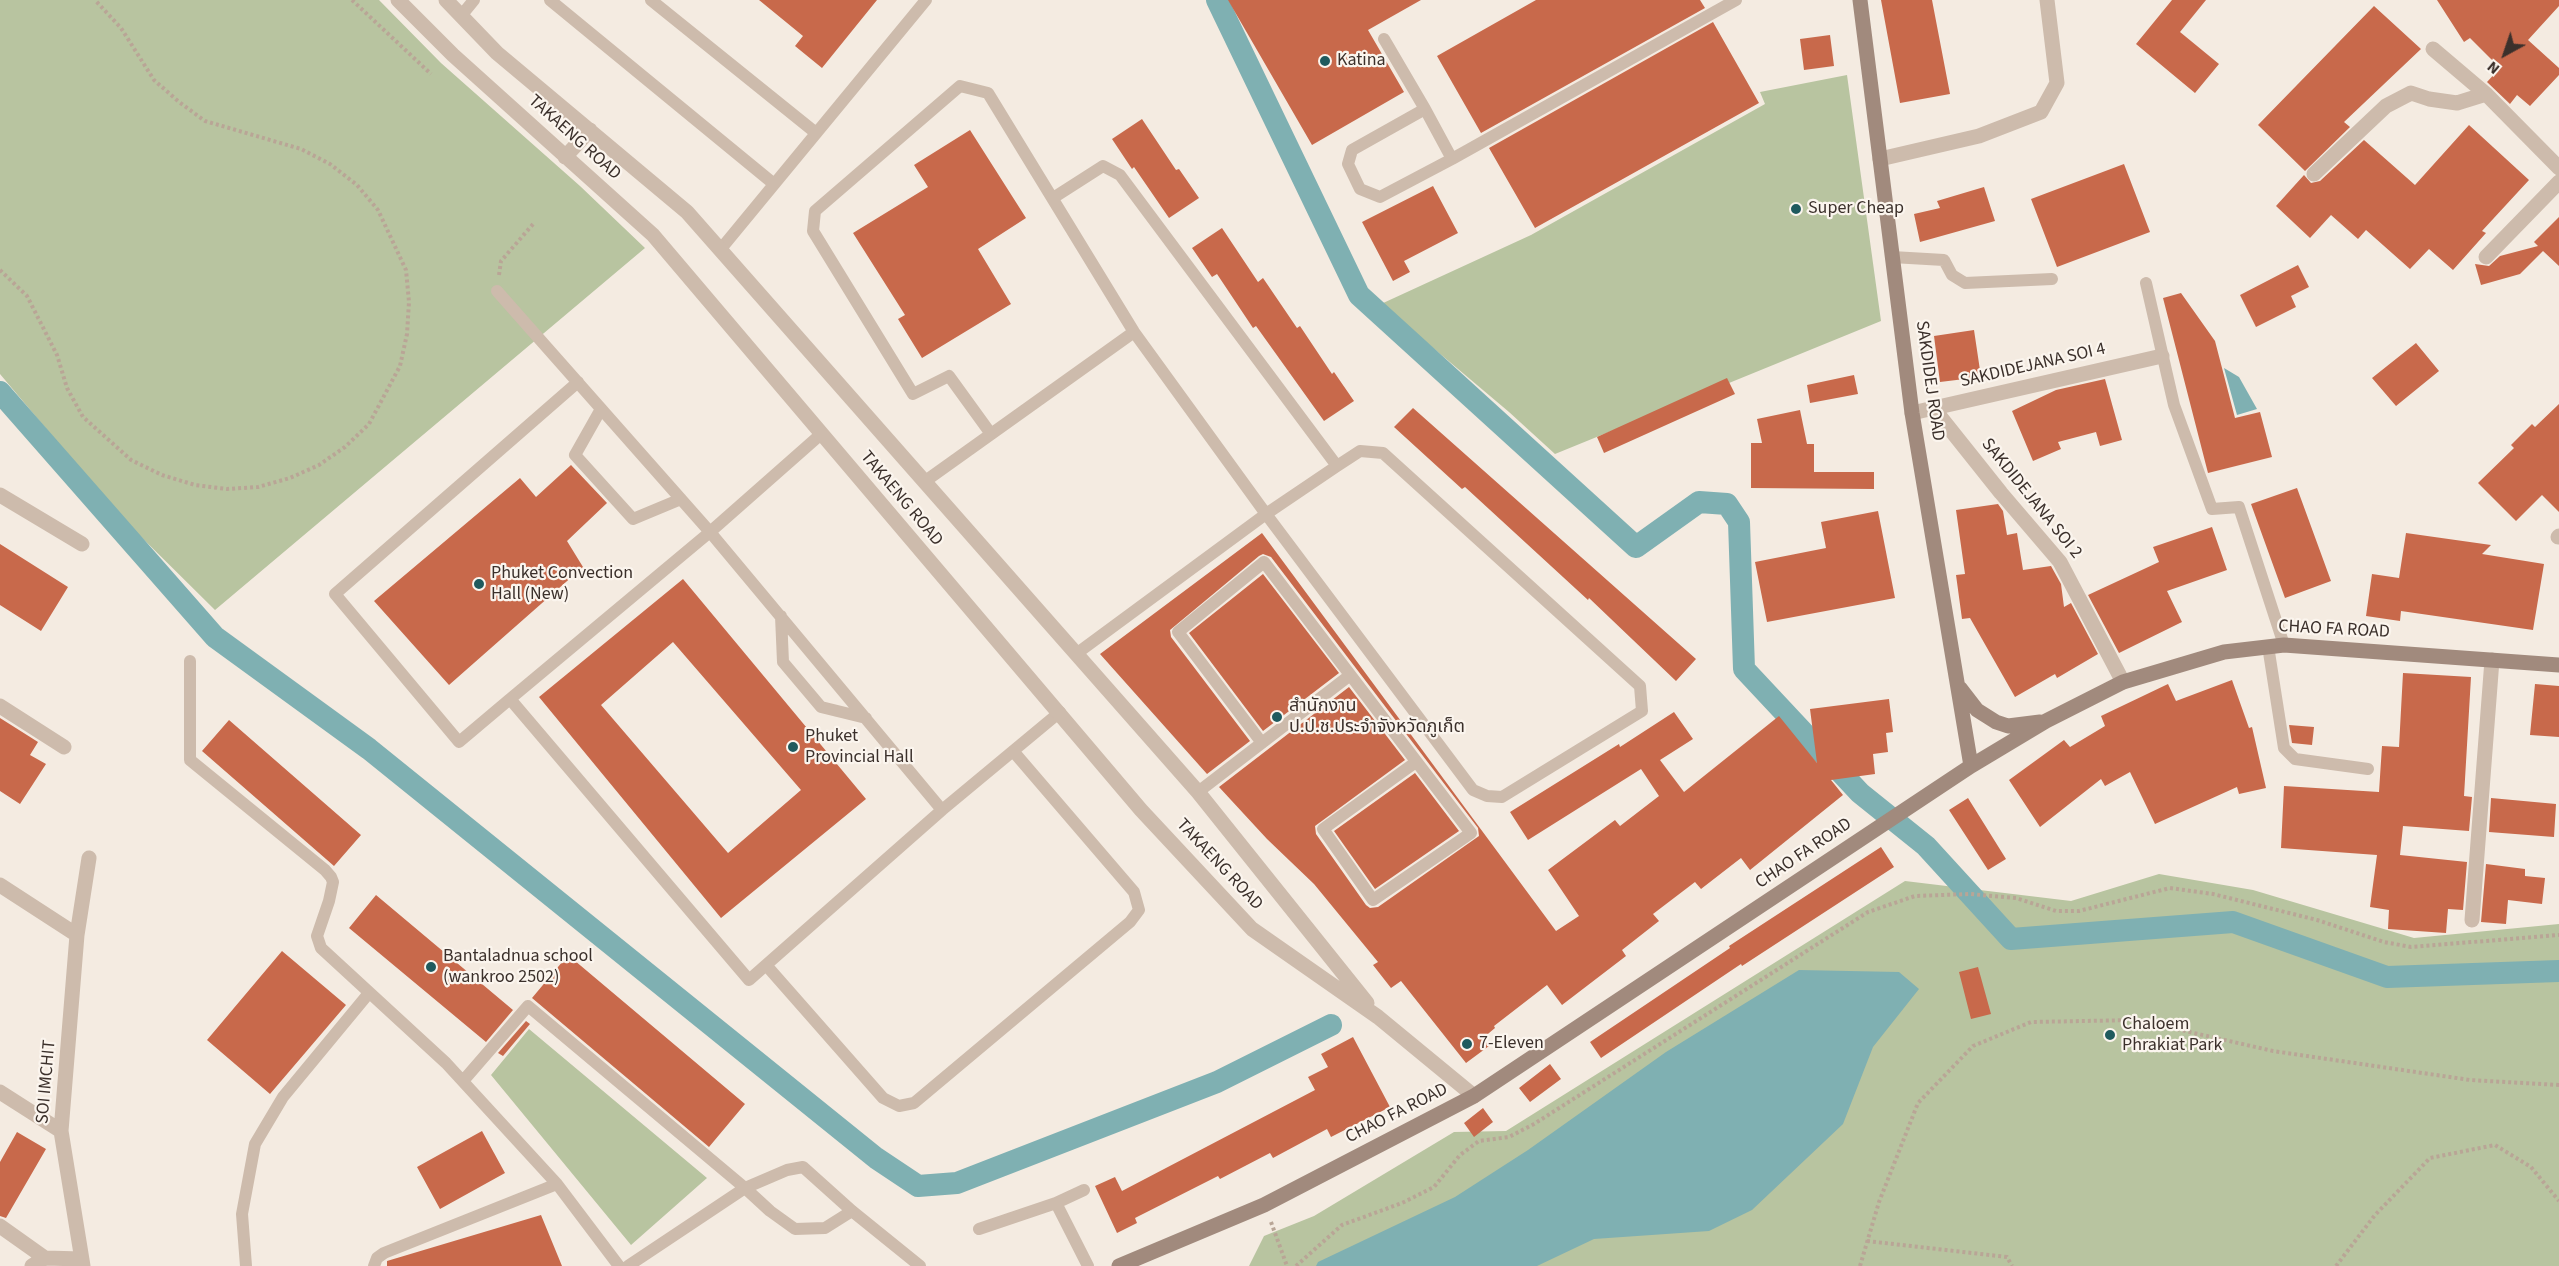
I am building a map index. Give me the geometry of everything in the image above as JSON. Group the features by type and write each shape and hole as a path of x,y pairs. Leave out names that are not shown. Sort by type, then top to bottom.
{"main road":[{"name":"SAKDIDEJ ROAD","path":"1860,0 1912,413 1971,766"},
{"name":"CHAO FA ROAD","path":"1119,1266 1264,1204 1474,1096 1971,766 2046,722 2123,682 2224,652 2276,646 2559,665"},
{"path":"1957,685 1977,710 1996,722 2008,726 2046,722"}],"street":[{"name":"TAKAENG ROAD","path":"398,0 453,55 653,235 820,435 1060,712 1141,810 1252,928 1378,1017 1474,1096"},
{"name":"TAKAENG ROAD","path":"446,0 497,53 687,212 1198,792 1378,1017"},
{"path":"1880,159 1979,136 2041,112 2057,83 2047,0"},
{"path":"2433,49 2486,94 2559,168"},
{"path":"2314,174 2386,106 2411,93 2429,99 2457,103 2486,94"},
{"path":"565,157 590,130"},
{"path":"2486,257 2559,182"},
{"name":"SAKDIDEJANA SOI 4","path":"1912,413 2162,356"},
{"name":"SAKDIDEJANA SOI 2","path":"1934,409 2060,562 2123,682"},
{"path":"0,495 82,544"},
{"path":"2472,920 2492,660"},
{"path":"0,706 64,747"},
{"name":"SOI IMCHIT","path":"83,1262 61,1131 74,1000 77,935 89,858"},
{"path":"0,885 77,935"},
{"path":"0,1092 61,1131"},
{"path":"0,1226 39,1262 83,1262"}],"lane":[{"path":"461,16 474,0"},
{"path":"550,0 774,184"},
{"path":"651,0 816,133"},
{"path":"720,250 926,0"},
{"path":"1425,110 1352,150 1348,164 1360,189 1380,197 1736,0"},
{"path":"1384,39 1452,159"},
{"path":"991,434 949,376 913,394 813,231 815,211 960,86 988,93 1134,332 1266,514 1473,790 1487,796 1502,797 1642,711 1640,686 1383,453 1360,451 1337,466 1266,514 1077,654"},
{"path":"1053,198 1103,166 1120,175 1337,466"},
{"path":"1892,257 1944,260 1952,275 1965,283 2052,279"},
{"path":"2146,283 2174,405 2212,509 2239,507 2276,646 2284,748 2295,759 2368,769"},
{"path":"497,291 710,532 942,810"},
{"path":"924,482 1134,332"},
{"path":"578,382 335,594 459,742 710,532 820,435"},
{"path":"601,409 575,455 633,519 681,499"},
{"path":"1262,743 1178,632 1264,562 1471,833 1373,900 1323,828 1416,762"},
{"path":"781,616 783,662 821,707 866,718"},
{"path":"190,661 190,760 326,870 331,877 333,882 329,901 317,936 321,948 463,1081 557,1184 619,1266"},
{"path":"1198,792 1349,676"},
{"path":"510,699 749,980 942,810 1060,712"},
{"path":"766,965 882,1098 899,1106 914,1103 1130,922 1139,910 1134,892 1013,751"},
{"path":"246,1266 242,1214 255,1144 283,1096 369,993"},
{"path":"463,1081 528,1006 745,1188 770,1212 795,1229 825,1228 852,1211"},
{"path":"628,1266 745,1188 787,1170 803,1167 852,1211 920,1266"},
{"path":"374,1266 377,1257 384,1253 557,1184"},
{"path":"979,1229 1056,1203 1084,1190"},
{"path":"1056,1203 1088,1266"}],"path":[{"path":"0,270 27,296 57,356 67,388 83,417 131,460 162,475 195,484 227,489 258,487 290,478 319,465 345,447 369,423 400,366 407,334 409,302 406,270 378,210 357,185 330,164 302,149 205,121 179,102 154,80 121,28 95,0"},
{"path":"351,0 432,74"},
{"path":"497,291 501,261 534,223"},
{"path":"1296,1266 1342,1225 1402,1203 1434,1187 1460,1155 1479,1141 1509,1137 1534,1124 1868,912 1915,896 1970,894 2016,898 2056,911 2079,911 2170,888 2222,896 2317,920 2384,942 2411,947 2559,935"},
{"path":"1860,1266 1879,1202 1918,1103 1972,1047 2031,1022 2137,1020 2273,1051 2470,1080 2559,1085"},
{"path":"2336,1266 2375,1215 2430,1158 2495,1145 2531,1167 2559,1201"},
{"path":"1264,1204 1287,1266"},
{"path":"1867,1241 2007,1257 2012,1266"}],"green space":[{"path":"0,0 379,0 441,63 580,186 645,248 215,610 118,514 0,374"},
{"path":"1847,75 1881,321 1555,454 1381,304 1531,235 1765,104 1760,92"},
{"name":"Chaloem Phrakiat Park","path":"2159,874 2253,890 2414,938 2559,924 2559,1266 1249,1266 1264,1236 1314,1216 1454,1132 1506,1131 1905,881 2071,901"},
{"path":"529,1029 707,1178 631,1245 491,1075"}],"water":[{"path":"2224,368 2239,377 2257,409 2237,415"},
{"path":"1799,970 1899,972 1919,989 1873,1047 1843,1124 1752,1210 1709,1231 1594,1239 1537,1266 1316,1266 1318,1262 1455,1197 1528,1150 1666,1052"}],"building":[{"path":"759,0 877,0 822,68 795,46 803,36"},
{"name":"Katina","path":"1228,0 1421,0 1368,30 1404,92 1312,145"},
{"path":"1536,0 1700,0 1705,8 1481,133 1437,56"},
{"path":"1881,0 1932,0 1950,94 1900,103"},
{"path":"2172,0 2206,0 2180,32 2219,64 2195,93 2136,44"},
{"path":"2437,0 2559,0 2559,6 2528,40 2559,68 2559,75 2530,106 2517,95 2510,104 2487,82 2500,68 2470,38 2464,42"},
{"path":"2374,6 2421,49 2344,122 2350,127 2305,171 2258,125"},
{"path":"1713,22 1759,103 1535,228 1489,148"},
{"path":"1830,35 1834,66 1804,70 1800,39"},
{"path":"1142,119 1176,170 1179,169 1199,198 1169,218 1112,139"},
{"path":"2469,125 2529,180 2482,231 2486,233 2453,270 2429,249 2410,269 2366,230 2358,239 2331,215 2310,238 2276,206 2304,175 2311,183 2320,181 2364,140 2415,185"},
{"path":"970,130 1026,218 978,249 1011,304 922,358 898,319 905,315 853,233 928,187 914,165"},
{"path":"2124,164 2150,232 2057,267 2031,199"},
{"path":"1433,186 1458,233 1404,261 1410,272 1393,281 1362,222"},
{"path":"1984,187 1995,221 1920,242 1914,214 1940,208 1937,201"},
{"path":"2559,217 2559,266 2543,251 2520,274 2481,285 2475,264 2489,266 2500,256 2538,246 2534,242"},
{"path":"1222,228 1258,282 1263,278 1297,328 1300,326 1332,374 1334,372 1354,401 1324,421 1256,326 1253,328 1217,274 1212,277 1192,248"},
{"path":"2298,265 2309,287 2291,296 2296,307 2256,327 2240,295"},
{"path":"2181,293 2215,341 2235,418 2260,412 2272,457 2208,473 2163,298"},
{"path":"1974,330 1981,377 1940,382 1934,336"},
{"path":"2416,343 2439,371 2396,406 2372,378"},
{"path":"1854,375 1858,394 1810,403 1807,385"},
{"path":"1727,378 1735,394 1604,453 1597,437"},
{"path":"2105,379 2122,440 2100,446 2096,432 2058,442 2061,449 2033,461 2012,411 2056,390"},
{"path":"2559,404 2559,512 2542,495 2516,521 2478,483 2514,448 2511,445 2532,424 2535,427"},
{"path":"1413,408 1696,659 1676,681 1589,598 1588,600 1465,487 1462,489 1394,427"},
{"path":"1800,410 1807,444 1814,444 1814,472 1874,472 1874,489 1751,488 1751,443 1762,443 1757,419"},
{"name":"Phuket Convection Hall (New)","path":"571,465 607,503 567,541 583,567 449,685 374,601 520,478 536,497"},
{"path":"2297,488 2331,581 2285,598 2251,504"},
{"path":"1998,504 2003,511 2007,535 2017,533 2023,570 2051,566 2061,584 2064,607 2071,603 2098,654 2057,678 2055,674 2015,697 1970,618 1962,619 1956,575 1965,574 1956,510"},
{"path":"1878,511 1895,598 1767,622 1755,562 1826,548 1821,522"},
{"path":"2212,527 2227,570 2167,591 2182,622 2119,653 2088,595 2159,562 2153,547"},
{"path":"1262,533 1556,931 1579,916 1548,870 1615,820 1620,826 1659,796 1641,769 1528,840 1510,812 1674,712 1693,739 1660,760 1684,792 1779,716 1817,763 1810,709 1889,699 1893,732 1886,733 1888,752 1873,754 1875,774 1831,780 1843,795 1750,870 1741,858 1701,889 1695,882 1653,914 1659,921 1622,950 1626,956 1562,1005 1547,985 1494,1026 1495,1028 1483,1038 1489,1046 1466,1063 1401,981 1391,988 1373,965 1378,962 1314,884 1267,839 1219,787 1349,687 1405,760 1315,826 1316,834 1366,905 1370,908 1378,907 1479,836 1478,828 1271,557 1263,554 1259,556 1170,630 1171,637 1250,741 1207,774 1100,654"},
{"path":"2406,533 2491,545 2482,554 2544,564 2533,630 2401,611 2400,621 2366,616 2372,574 2399,578"},
{"path":"0,544 68,587 41,631 0,605"},
{"path":"1263,574 1339,673 1263,731 1189,633"},
{"name":"Phuket Provincial Hall","path":"683,579 866,799 721,918 539,697","holes":["673,642 801,790 728,853 601,705"]},
{"path":"2403,673 2471,677 2464,796 2472,797 2469,831 2403,826 2400,855 2467,862 2463,910 2448,909 2446,933 2388,929 2389,910 2370,907 2377,855 2281,848 2284,786 2379,792 2382,746 2399,747"},
{"path":"2232,680 2249,728 2252,727 2266,788 2239,794 2237,787 2155,824 2130,772 2105,786 2101,779 2040,827 2009,780 2064,740 2070,747 2105,726 2101,716 2168,684 2176,701"},
{"path":"2535,684 2559,686 2559,737 2530,735"},
{"path":"0,718 38,742 30,755 46,764 20,804 0,791"},
{"path":"229,720 361,835 334,866 202,751"},
{"path":"2289,725 2314,727 2312,745 2292,743"},
{"path":"1415,773 1459,831 1375,889 1334,831"},
{"path":"1968,798 2006,859 1988,870 1949,810"},
{"path":"2491,798 2556,804 2554,837 2489,832"},
{"path":"1881,847 1894,867 1742,966 1741,964 1601,1058 1590,1042 1730,948 1729,946"},
{"path":"2486,864 2525,869 2525,876 2545,878 2542,904 2508,900 2506,924 2481,922"},
{"path":"376,895 513,1010 486,1042 349,928"},
{"path":"282,951 346,1005 270,1094 207,1040"},
{"path":"568,955 745,1104 709,1147 532,998"},
{"path":"1978,967 1991,1014 1971,1019 1959,972"},
{"path":"526,1021 530,1024 503,1056 498,1053"},
{"path":"1353,1037 1390,1107 1331,1137 1327,1129 1273,1158 1270,1153 1220,1179 1218,1176 1135,1218 1137,1223 1117,1233 1095,1186 1115,1177 1122,1191 1315,1090 1308,1077 1328,1067 1321,1054"},
{"path":"1550,1064 1561,1079 1530,1102 1519,1088"},
{"path":"1483,1108 1493,1122 1474,1137 1464,1123"},
{"path":"482,1131 505,1173 440,1209 417,1167"},
{"path":"17,1132 46,1149 6,1218 0,1216 0,1162"},
{"path":"541,1215 562,1266 387,1266 387,1261"}],"waterway":[{"path":"1217,0 1359,295 1636,547 1699,502 1727,504 1739,522 1744,669 1860,793 1926,846 2011,939 2233,922 2387,977 2559,971"},
{"path":"0,392 215,637 369,749 876,1158 918,1186 957,1183 1217,1082 1331,1025"}],"place":[{"name":"Katina","path":"1325,61"},
{"name":"Super Cheap","path":"1796,209"},
{"name":"Phuket Convection Hall (New)","path":"479,584"},
{"name":"สำนักงาน ป.ป.ช.ประจำจังหวัดภูเก็ต","path":"1277,717"},
{"name":"Phuket Provincial Hall","path":"793,747"},
{"name":"Bantaladnua school (wankroo 2502)","path":"431,967"},
{"name":"Chaloem Phrakiat Park","path":"2110,1035"},
{"name":"7-Eleven","path":"1467,1044"}]}
